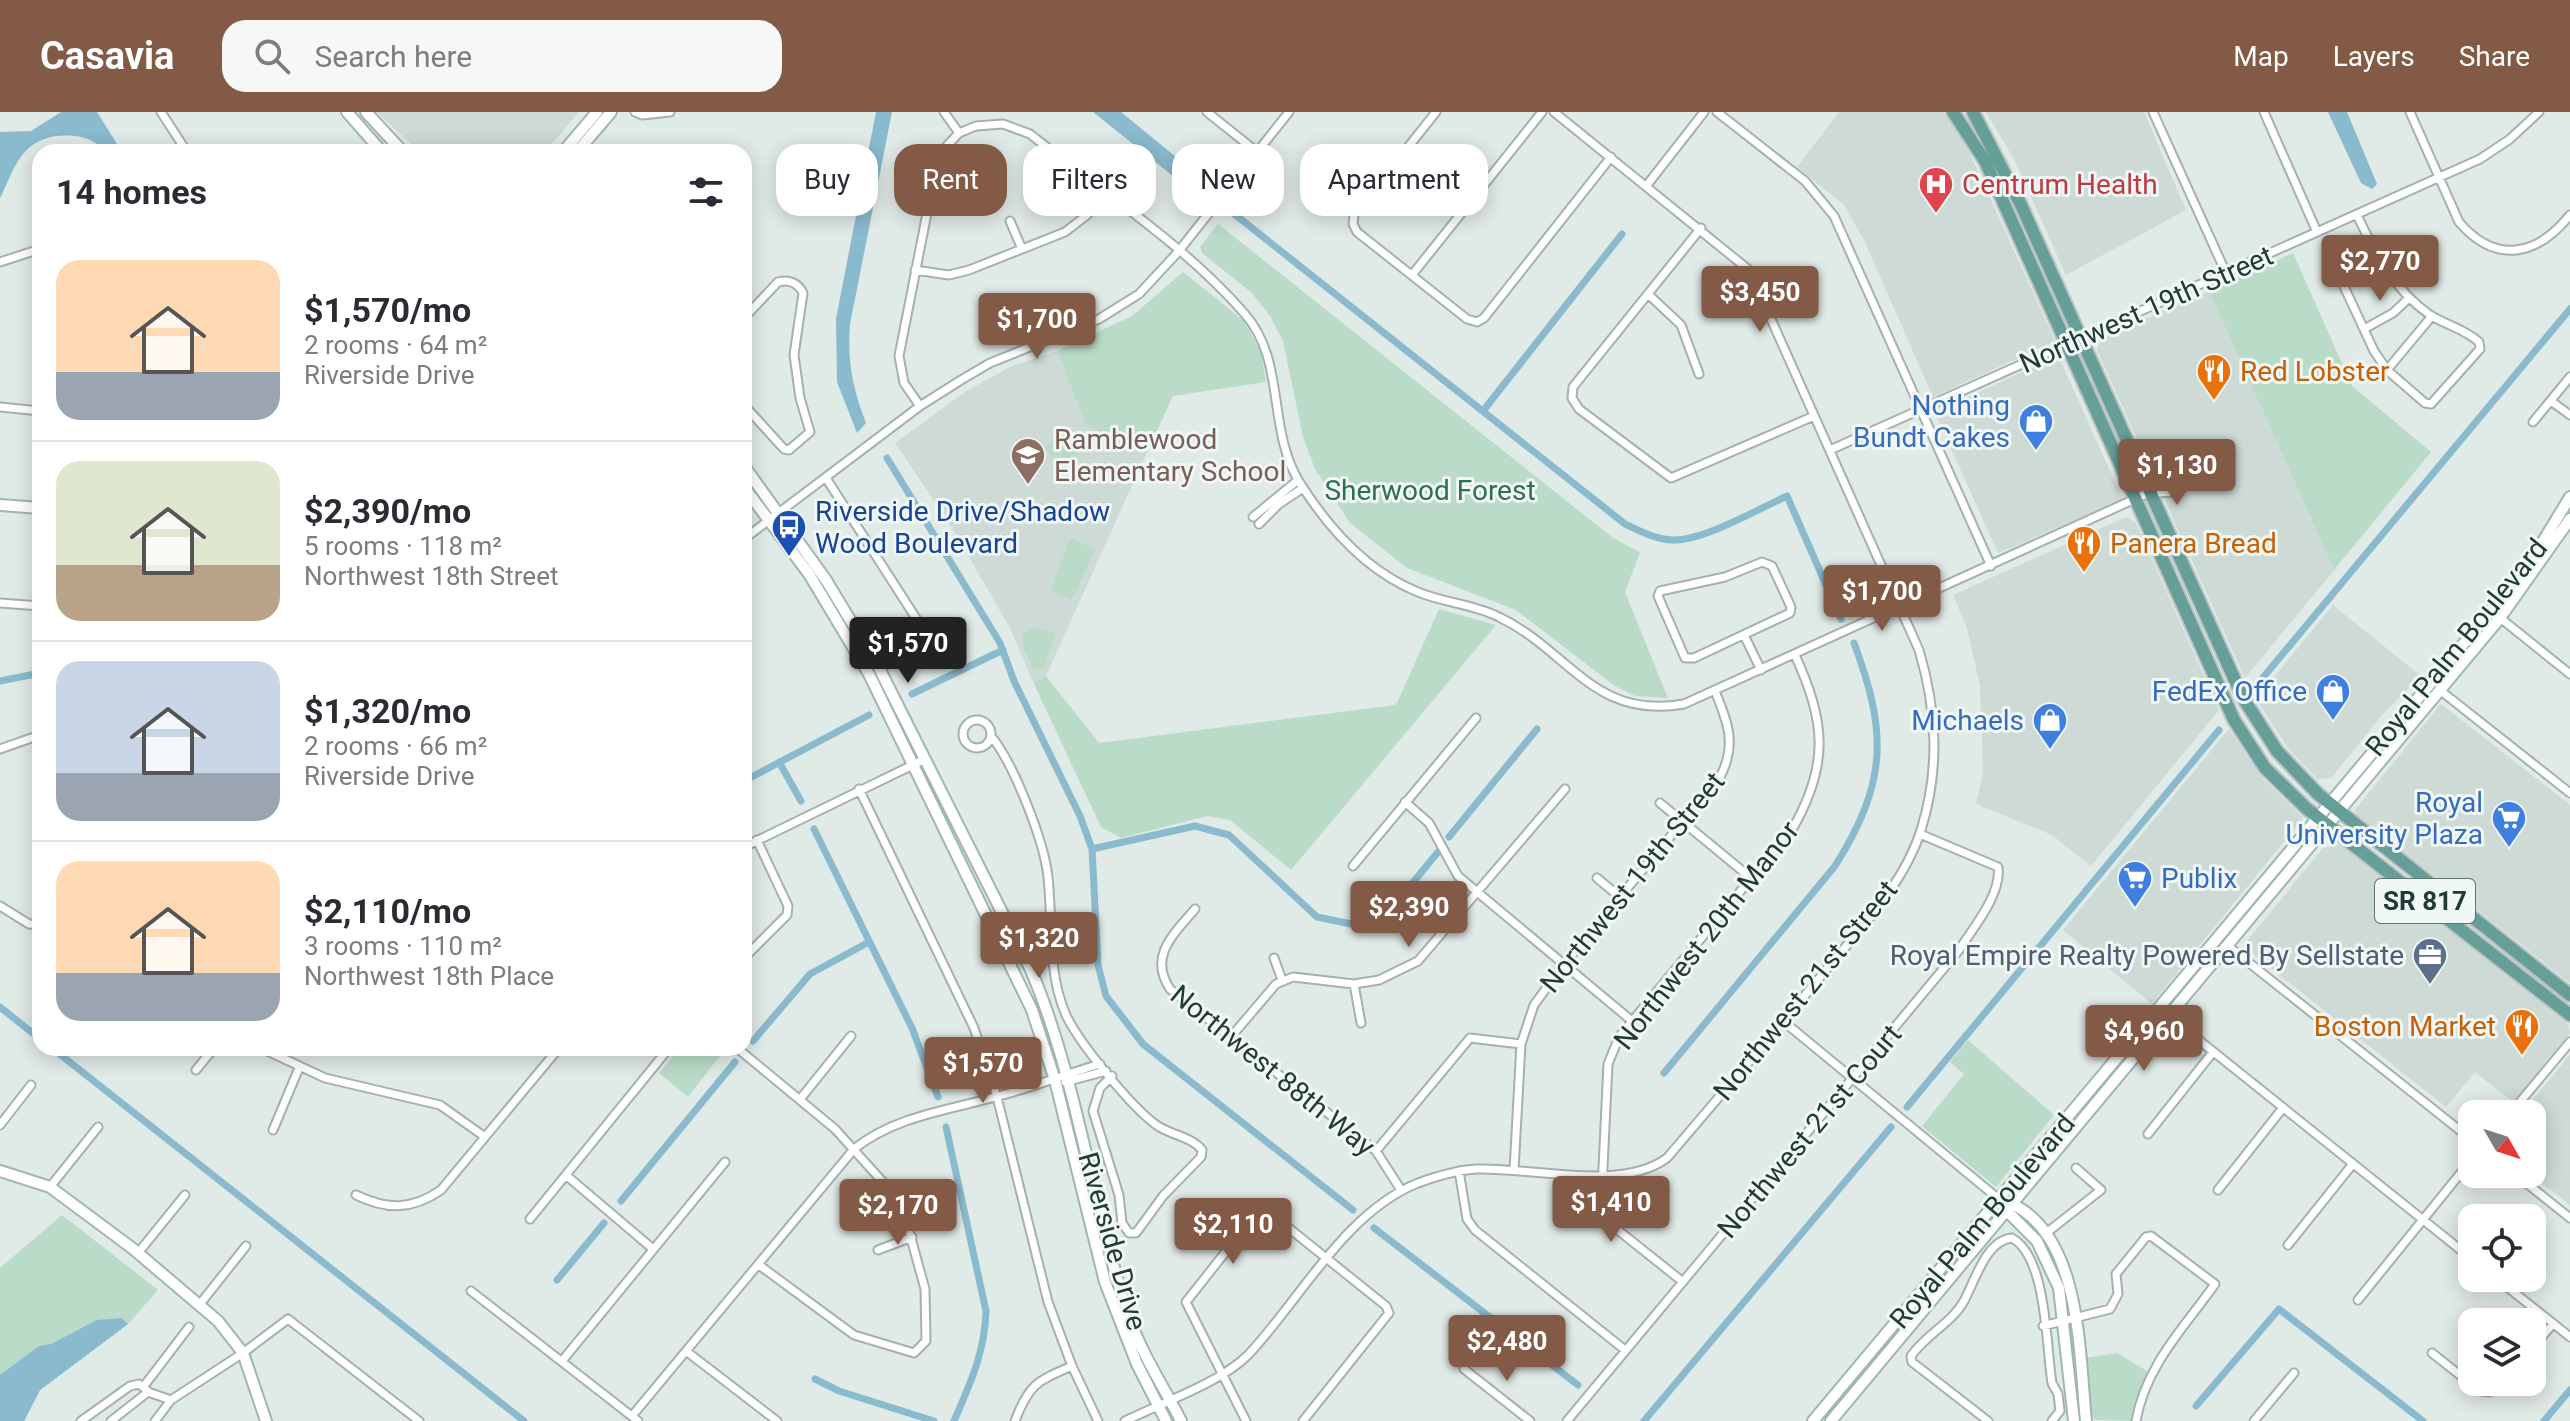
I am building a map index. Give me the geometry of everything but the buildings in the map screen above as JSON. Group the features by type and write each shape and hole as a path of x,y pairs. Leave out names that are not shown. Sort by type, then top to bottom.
{"main road":[{"name":"SR 817","path":"1973,112 2008,177 2243,698 2266,736 2295,772 2329,803 2570,995"},
{"name":"SR 817","path":"1956,116 1976,147 2068,344 2240,730 2276,780 2318,817 2570,1012"},
{"path":"1956,116 1980,137 1990,140"},
{"path":"1976,147 1990,153 2008,177"},
{"path":"2183,607 2195,611 2211,629"}],"street":[{"path":"347,112 375,144"},
{"path":"366,112 396,144"},
{"path":"570,144 597,112"},
{"path":"584,144 611,112"},
{"path":"635,112 670,112"},
{"path":"944,112 959,133"},
{"path":"1207,112 1247,144"},
{"path":"1263,144 1289,112"},
{"path":"1436,112 1354,215 1353,224 1357,232 1467,319 1477,322 1484,318 1611,157"},
{"path":"1412,275 1542,112"},
{"name":"Northwest 21st Street","path":"1125,1421 1221,1374 1247,1356 1358,1223 1401,1190 1459,1171 1514,1170 1604,1175 1641,1173 1667,1158 1876,910 1920,834 1934,767 1934,709 1919,650 1749,270 1701,228 1554,112"},
{"path":"1647,185 1704,112"},
{"path":"1717,112 1805,181 1834,216 1923,408 1991,566"},
{"path":"2153,112 2226,273"},
{"path":"2264,112 2317,232"},
{"path":"2410,112 2459,222 2470,235 2500,250 2534,246 2554,234 2570,215"},
{"name":"Northwest 19th Street","path":"1830,450 2439,178 2490,153 2539,112"},
{"path":"162,113 182,144"},
{"path":"920,406 904,383 899,356 937,162 959,133 989,123 1017,128 1042,144"},
{"path":"2357,215 2376,255 2409,298 2432,316 2473,336 2480,349 2437,401 2425,403 2387,370 2341,280 2343,272 2376,255"},
{"path":"915,270 949,275 1022,249 1077,224 1084,216"},
{"path":"1133,216 1223,291 1259,334 1271,359 1279,434 1300,484 1348,546 1379,571 1417,592 1499,616 1618,701 1662,708 1684,704 2150,494 2172,492 2194,477"},
{"path":"752,533 920,406 990,363 1099,319 1139,294 1206,216"},
{"path":"1010,221 1022,249"},
{"path":"1701,228 1573,387 1572,398 1579,409 1671,478 1814,416"},
{"path":"0,262 32,252"},
{"path":"752,310 778,282 790,281 801,288 803,293 794,355 800,398 810,432 789,450 784,449 752,414"},
{"path":"1649,295 1681,325 1699,374"},
{"path":"2364,329 2393,313 2409,298"},
{"path":"2387,370 2432,316"},
{"path":"2533,422 2570,377"},
{"path":"2551,401 2570,415"},
{"path":"0,407 32,410"},
{"path":"826,478 921,626"},
{"name":"Riverside Drive","path":"752,479 835,614 1032,1010 1055,1080 1105,1282 1122,1329 1166,1421"},
{"path":"1253,517 1300,484"},
{"path":"1259,524 1300,484"},
{"name":"Riverside Drive","path":"752,494 775,516 850,617 1031,970 1049,1013 1068,1078 1130,1320 1181,1421"},
{"name":"Royal Palm Boulevard","path":"1813,1421 2422,692 2495,615 2570,497"},
{"path":"0,505 32,507"},
{"name":"Royal Palm Boulevard","path":"1831,1421 2441,691 2570,519"},
{"path":"1767,562 1791,607 1790,613 1744,635 1694,658 1685,658 1658,596 1660,591 1710,582 1767,562"},
{"path":"0,603 32,605"},
{"path":"2495,615 2570,674"},
{"path":"1744,635 1761,670"},
{"name":"Northwest 20th Manor","path":"1683,1282 1604,1219 1601,1209 1608,1064 1611,1050 1632,1021 1793,828 1805,806 1818,764 1819,720 1813,695 1795,655"},
{"name":"Northwest 19th Street","path":"1514,1170 1521,1044 1534,1005 1728,762 1730,727 1715,691"},
{"path":"2441,691 2570,793"},
{"path":"2417,720 2422,692"},
{"path":"1353,866 1476,718"},
{"path":"991,736 1041,842 1059,994 1077,1036 1156,1125 1196,1143 1202,1150 1201,1157 1163,1196 1140,1229 1129,1233 1122,1223 1116,1182 1093,1111 1100,1088 1109,1074"},
{"path":"0,749 32,738"},
{"path":"752,843 925,759"},
{"path":"859,789 962,999 997,1097 1048,1302 1072,1366 1098,1421"},
{"path":"1230,1038 1282,980 1303,977 1334,984 1354,984 1379,980 1418,961 1565,789"},
{"path":"1405,802 1429,823 1458,876 1632,1021"},
{"path":"1660,803 1751,878"},
{"name":"Northwest 21st Court","path":"1567,1421 1959,950 1996,885 1998,867 1920,834"},
{"path":"752,950 787,915 788,906 757,840"},
{"path":"1597,878 1620,897"},
{"path":"0,906 32,924"},
{"name":"Northwest 88th Way","path":"1195,909 1165,943 1160,966 1170,989 1376,1151 1401,1190"},
{"path":"2228,946 2458,1129"},
{"path":"1274,958 1282,980"},
{"path":"1354,984 1361,1023"},
{"path":"2160,1009 2458,1248"},
{"path":"1783,1021 2041,1237 2069,1282 2076,1318 2086,1421"},
{"path":"801,1098 851,1036"},
{"path":"1376,1151 1470,1038 1521,1044"},
{"path":"2522,1100 2570,1042"},
{"path":"2148,1134 2213,1052"},
{"path":"196,1070 207,1056"},
{"path":"276,1056 299,1068 352,1087 440,1105 485,1137"},
{"path":"356,1195 389,1207 415,1204 430,1198 441,1190 552,1056"},
{"path":"530,1219 663,1056"},
{"path":"747,1056 801,1098 854,1149 901,1202 928,1310 926,1341 914,1353 854,1335 759,1265"},
{"path":"1068,1078 1100,1064"},
{"path":"273,1130 299,1068"},
{"path":"471,1291 635,1418 686,1351 854,1149 898,1123 1055,1080 1109,1074"},
{"path":"0,1125 31,1085"},
{"path":"2218,1190 2282,1109"},
{"path":"50,1187 98,1127"},
{"path":"562,1361 725,1162"},
{"path":"2288,1245 2352,1165"},
{"path":"2041,1237 2101,1190 2076,1168"},
{"path":"0,1171 50,1187 200,1304 243,1353 266,1421"},
{"path":"1459,1171 1467,1219 1475,1230 1625,1350"},
{"path":"567,1176 653,1249"},
{"path":"2358,1300 2458,1176"},
{"path":"2532,1188 2570,1218"},
{"path":"138,1253 185,1195"},
{"path":"1246,1421 1186,1302 1254,1216 1262,1212 1270,1213 1328,1259 1386,1306 1389,1313 1388,1320 1303,1421"},
{"path":"2043,1326 2110,1309 2118,1294 2116,1274 2146,1237 2151,1236 2215,1284 2170,1339 2140,1400 2136,1421"},
{"path":"878,1250 912,1237"},
{"path":"2041,1237 2059,1288 2074,1421"},
{"path":"1988,1421 1912,1362 1911,1356 1960,1308 1982,1264 2007,1238 2018,1241 2036,1266 2052,1383 2058,1394 2060,1411 2052,1421"},
{"path":"200,1304 246,1246"},
{"path":"2513,1292 2570,1337"},
{"path":"155,1421 171,1400 288,1319 419,1421"},
{"path":"2546,1332 2553,1324"},
{"path":"111,1421 146,1389 189,1327"},
{"path":"686,1351 777,1421"},
{"path":"2432,1353 2458,1374"},
{"path":"1015,1421 1029,1389 1038,1381 1072,1366"},
{"path":"1464,1369 1530,1421"},
{"path":"2254,1421 2294,1373"},
{"path":"81,1421 130,1386 171,1400"}],"shaded area":[{"path":"376,112 579,112 552,144 411,144"},
{"path":"1839,112 1943,112 1961,134 2055,341 1933,397 1864,240 1844,205 1797,167"},
{"path":"1986,112 2144,112 2186,210 2066,275 2015,161"},
{"path":"2209,291 2334,570 2245,678 2097,350 2100,339"},
{"name":"Ramblewood Elementary School","path":"1057,351 1086,424 1147,452 1046,676 1033,682 1010,628 948,521 895,443 968,390 1012,366"},
{"path":"2058,355 2123,500 1998,553 1935,413"},
{"path":"2126,517 2136,523 2219,710 2091,866 2052,835 1976,804 1983,772 1980,686 1967,628 1953,595"},
{"path":"2333,605 2421,676 2382,715 2331,778 2317,779 2288,748 2256,699"},
{"path":"2441,704 2570,805 2570,983 2357,815 2355,810"},
{"path":"2229,729 2261,777 2303,818 2152,1004 2063,930"},
{"path":"2340,845 2568,1024 2570,1033 2515,1100 2510,1100 2475,1072 2446,1107 2243,946 2323,848"},
{"path":"2570,1055 2570,1205 2546,1186 2546,1100 2533,1100"}],"green space":[{"name":"Sherwood Forest","path":"1218,224 1613,538 1640,552 1625,592 1668,698 1635,696 1615,686 1516,610 1407,568 1350,523 1315,469 1303,437 1283,341 1270,316 1252,293 1202,253 1200,247"},
{"path":"2293,253 2352,386 2431,452 2334,570 2209,291"},
{"path":"1183,272 1244,321 1261,352 1266,382 1173,396 1147,452 1086,425 1057,351 1132,316"},
{"path":"1064,434 1080,458 1060,471 1044,447"},
{"path":"1071,537 1095,550 1072,600 1050,590"},
{"path":"1439,609 1496,625 1291,870 1230,820 1207,816 1121,838 1101,827 1033,682 1046,676 1099,743 1396,705"},
{"path":"1034,628 1051,631 1055,637 1045,666 1039,670 1033,668 1022,643 1023,634"},
{"path":"1968,1040 2054,1115 1996,1187 1922,1126 1964,1074 1950,1062"},
{"path":"673,1056 720,1056 688,1097 659,1073"},
{"path":"62,1215 158,1290 128,1324 40,1390 24,1421 0,1421 0,1268"},
{"path":"2117,1353 2152,1374 2136,1421 2095,1420 2092,1415 2086,1358"}],"water":[{"path":"61,112 97,112 117,144 97,144 76,136 56,136 32,144 20,158 0,198 0,132 31,131"},
{"path":"876,112 892,112 878,183 878,144 870,144"},
{"path":"1093,112 1121,112 1172,154 1172,175 1156,163 1156,144 1133,144"},
{"path":"2328,112 2347,112 2377,184 2372,189 2361,183"},
{"path":"856,216 871,216 850,324 852,375 866,423 857,433 837,382 836,319"},
{"path":"121,1318 128,1324 40,1390 24,1421 0,1421 0,1375 39,1346 51,1344 97,1320"}],"waterway":[{"path":"1237,216 1625,524 1659,538 1684,539 1714,530 1787,496 1841,619"},
{"path":"1483,411 1622,234"},
{"path":"2256,686 2570,309"},
{"path":"887,458 1000,643 1014,681 1080,816 1092,849 1098,965 1106,996 1143,1044 1353,1210"},
{"path":"1664,1073 1835,866 1865,809 1877,758 1877,732 1873,705 1854,643"},
{"path":"912,694 1003,650"},
{"path":"0,681 32,675"},
{"path":"752,777 869,715"},
{"path":"1449,837 1537,729"},
{"path":"1907,1107 2219,730"},
{"path":"779,762 801,801"},
{"path":"1092,849 1195,826 1229,835 1317,917 1361,926 1378,920 1396,903 1438,852"},
{"path":"814,829 912,1028 938,1097"},
{"path":"753,1041 810,974 869,942"},
{"path":"0,1007 32,1033"},
{"path":"62,1056 524,1421"},
{"path":"621,1201 735,1062"},
{"path":"946,1127 986,1311 980,1354 954,1421"},
{"path":"1644,1421 1891,1127"},
{"path":"557,1280 604,1223"},
{"path":"1374,1228 1578,1385"},
{"path":"2196,1406 2279,1309 2423,1421"},
{"path":"815,1379 839,1391 934,1421"},
{"path":"2544,1421 2570,1390"}],"place":[{"name":"Centrum Health","path":"1936,215"},
{"name":"Red Lobster","path":"2214,402"},
{"name":"Nothing Bundt Cakes","path":"2036,452"},
{"name":"Ramblewood Elementary School","path":"1028,486"},
{"name":"Riverside Drive/Shadow Wood Boulevard","path":"789,558"},
{"name":"Panera Bread","path":"2084,574"},
{"name":"FedEx Office","path":"2333,722"},
{"name":"Michaels","path":"2050,751"},
{"name":"Royal University Plaza","path":"2509,849"},
{"name":"Publix","path":"2135,909"},
{"name":"Royal Empire Realty Powered By Sellstate","path":"2430,986"},
{"name":"Boston Market","path":"2522,1057"}]}
